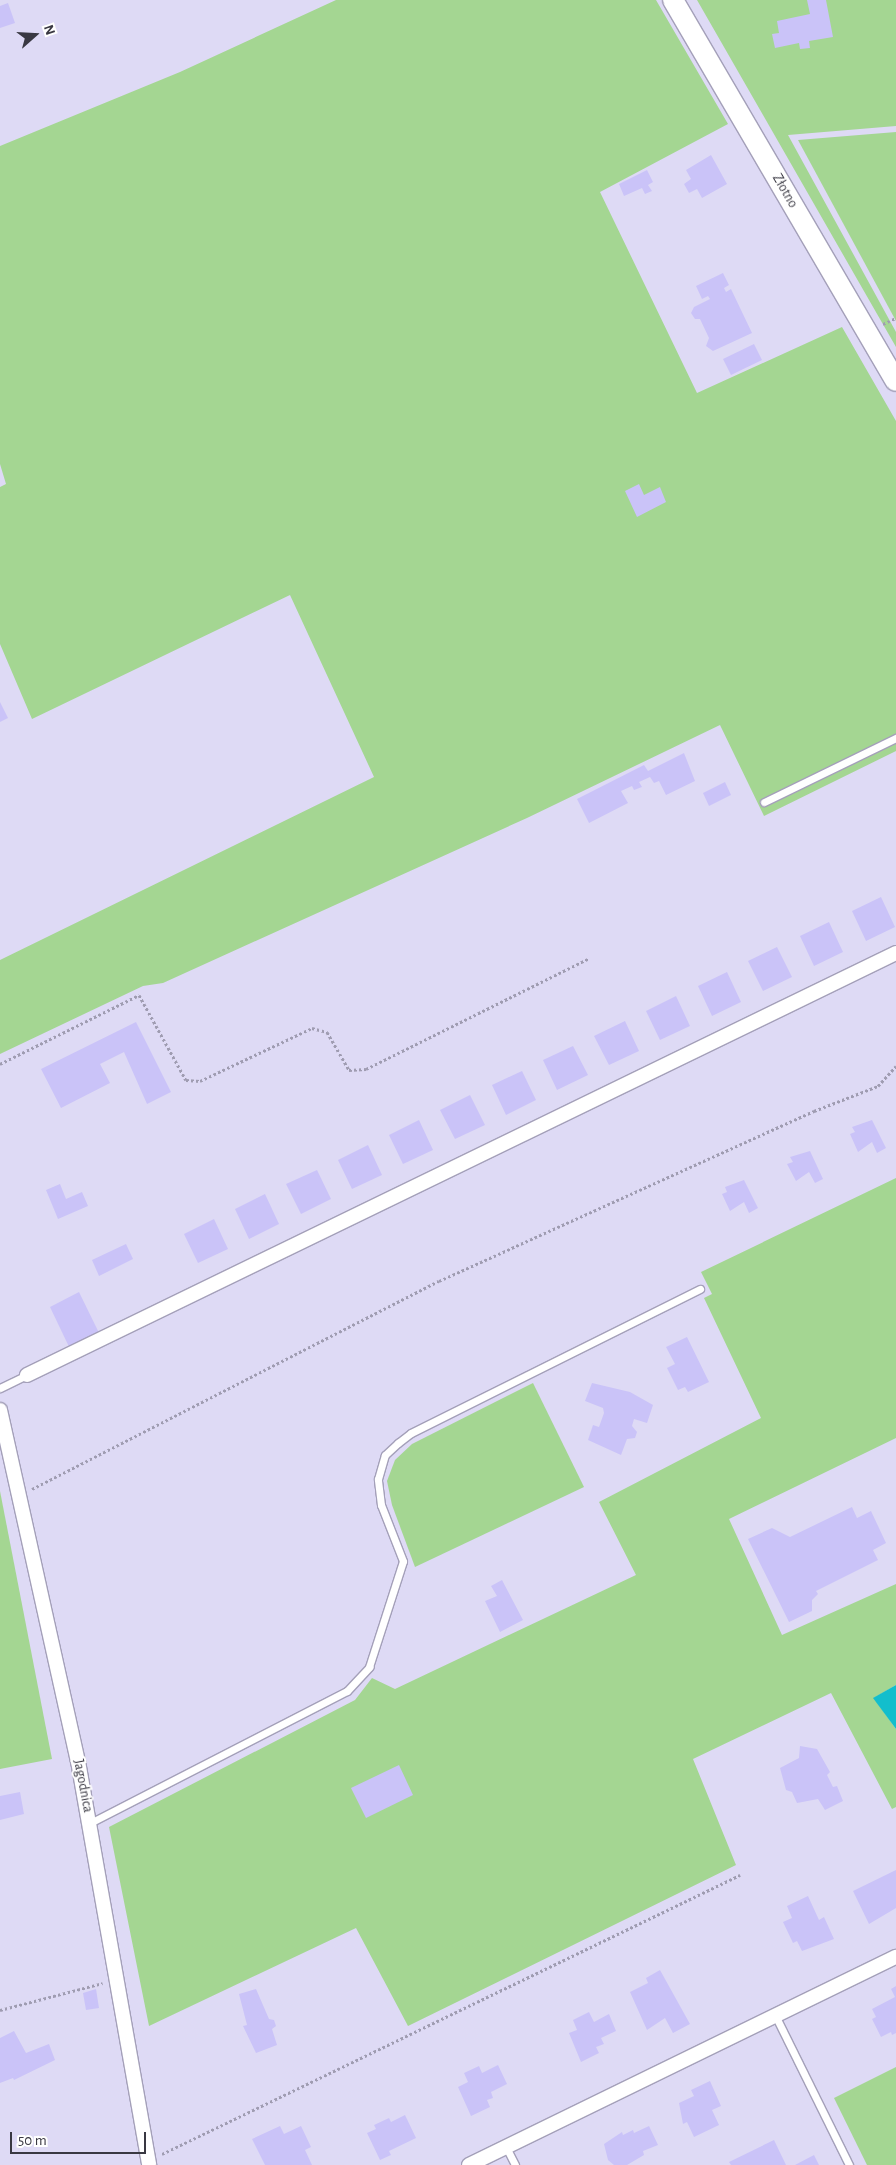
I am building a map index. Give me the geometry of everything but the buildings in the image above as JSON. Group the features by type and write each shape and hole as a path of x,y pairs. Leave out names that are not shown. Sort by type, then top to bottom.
{"street":[{"name":"Złotno","path":"673,0 896,381"},
{"path":"27,1375 896,953"},
{"name":"Jagodnica","path":"0,1410 90,1823 115,1979 149,2163"},
{"path":"469,2165 896,1957"}],"lane":[{"path":"764,802 896,738"},
{"path":"90,1823 347,1690 369,1667 403,1561 381,1505 378,1479 385,1455 398,1442 411,1433 700,1289"},
{"path":"0,1388 27,1375"},
{"path":"775,2015 849,2165"},
{"path":"506,2147 515,2165"}],"path":[{"path":"890,321 896,318"},
{"path":"0,1064 139,995 186,1080 200,1081 312,1028 327,1032 349,1070 366,1069 588,959"},
{"path":"19,1495 440,1281 814,1111 878,1086 896,1066"},
{"path":"149,2163 740,1875"},
{"path":"0,2010 115,1979"}],"green space":[{"path":"336,0 656,0 728,124 600,192 697,393 842,327 896,421 896,751 764,816 720,725 527,818 163,983 143,986 0,1054 0,960 374,777 290,595 32,719 0,644 0,487 6,484 0,464 0,146 180,72"},
{"path":"697,0 896,0 896,126 788,135 896,332 896,347"},
{"path":"896,132 896,321 798,140"},
{"path":"896,1178 896,1438 729,1519 782,1635 896,1584 896,1685 874,1698 896,1729 896,1807 892,1809 831,1693 693,1759 736,1865 408,2026 356,1928 149,2026 109,1827 355,1700 372,1678 395,1689 636,1575 599,1502 761,1418 704,1298 712,1294 701,1272"},
{"path":"533,1383 584,1487 415,1567 392,1505 387,1481 395,1460 412,1444"},
{"path":"0,1491 52,1759 0,1769"},
{"path":"896,2067 896,2165 867,2165 834,2098"}],"water":[{"path":"896,1685 896,1729 873,1698"}]}
